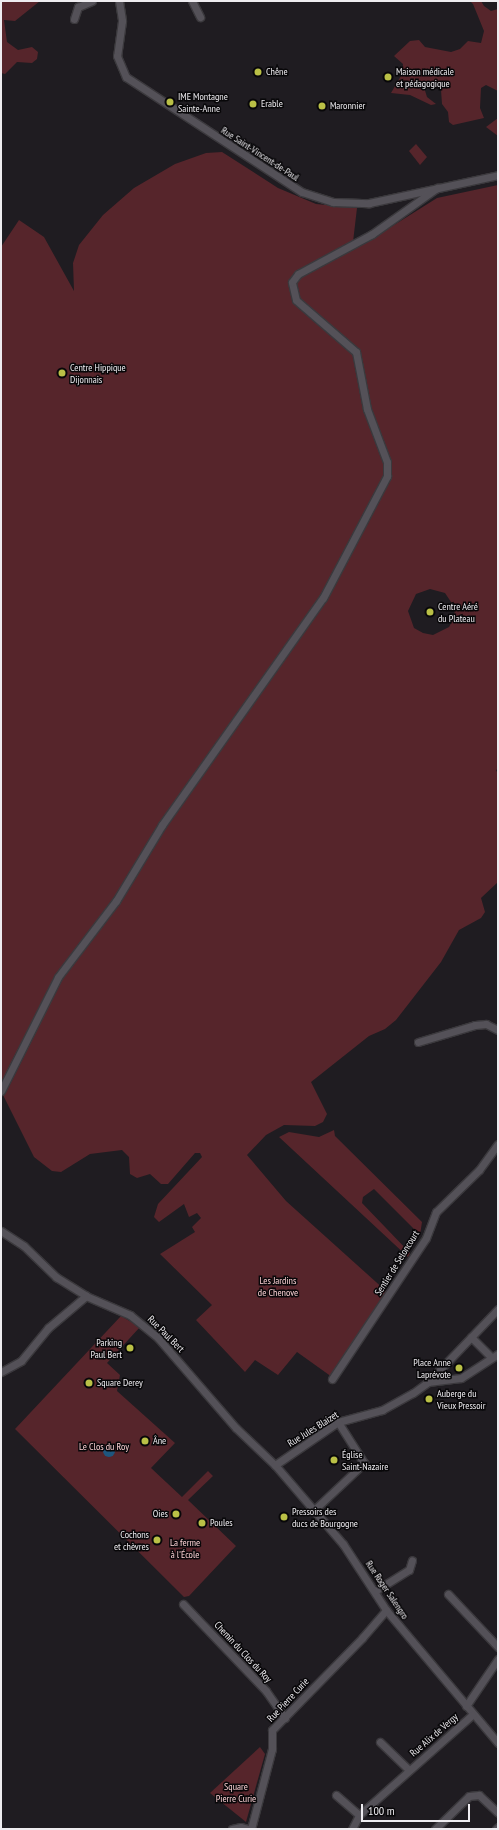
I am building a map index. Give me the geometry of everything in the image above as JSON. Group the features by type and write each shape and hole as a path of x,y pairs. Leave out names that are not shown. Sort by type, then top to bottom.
{"street":[{"path":"74,20 78,8 92,1"},
{"name":"Rue Saint-Vincent-de-Paul","path":"119,1 122,22 117,56 126,77 292,188 333,202 364,203 498,175"},
{"path":"192,1 200,17"},
{"path":"1,1091 58,977 128,885 162,825 323,598 387,476 386,462 367,409 356,352 296,300 292,282 298,274 372,234 437,188"},
{"path":"418,1042 475,1025 486,1024 498,1030"},
{"name":"Sentier de Seloncourt","path":"332,1379 426,1238 436,1212 479,1170 498,1144"},
{"name":"Rue Paul Bert","path":"1,1231 24,1246 56,1277 86,1296 141,1322 158,1338 236,1428 275,1465"},
{"path":"1,1372 21,1361 48,1328 86,1296"},
{"path":"428,1382 498,1309"},
{"path":"471,1337 490,1357"},
{"path":"428,1382 461,1378 490,1357 498,1354"},
{"name":"Rue Jules Blaizet","path":"275,1465 338,1422 382,1410 428,1382"},
{"path":"314,1510 364,1463 338,1422"},
{"name":"Rue Roger Salengro","path":"275,1465 344,1544 386,1610 472,1715 498,1744"},
{"path":"375,1591 409,1570 412,1560"},
{"path":"448,1594 498,1647"},
{"name":"Chemin du Clos du Roy","path":"183,1604 266,1691 285,1718"},
{"name":"Rue Pierre Curie","path":"232,1829 241,1827 250,1829 272,1749 272,1730 362,1638 386,1610"},
{"path":"466,1706 498,1659"},
{"name":"Rue Alix de Vergy","path":"352,1829 359,1815 472,1715"},
{"name":"Rue Alix de Vergy","path":"380,1742 409,1770"},
{"path":"336,1795 359,1815"},
{"path":"435,1829 469,1796 479,1795 498,1813"}],"green space":[{"path":"1,1 40,1 15,21 4,20 7,42 18,50 32,47 38,52 37,59 32,63 17,62 5,74 1,73"},
{"path":"470,1 481,1 484,6 491,11 498,9 498,91 486,85 481,88 480,108 484,118 453,125 449,122 448,112 442,104 441,90 437,85 423,84 427,97 436,104 431,105 410,95 391,93 402,74 403,64 394,56 410,41 419,40 425,47 451,52 460,49 468,41 481,43 484,31 473,4"},
{"path":"498,118 498,136 486,127"},
{"path":"416,144 427,157 420,165 409,151"},
{"name":"Les Jardins de Chenove","path":"222,152 278,188 316,204 357,208 353,242 368,236 375,237 437,198 498,185 498,767 496,771 498,772 498,882 481,898 485,912 481,918 459,930 441,962 396,1020 385,1029 369,1036 311,1082 327,1114 323,1122 315,1126 284,1125 266,1135 247,1155 286,1201 386,1291 332,1377 297,1352 278,1375 255,1360 245,1372 196,1320 212,1305 160,1254 195,1232 192,1227 201,1218 197,1213 189,1217 184,1204 159,1222 154,1217 158,1204 202,1157 200,1153 195,1153 168,1184 161,1184 150,1174 137,1178 130,1174 129,1157 122,1150 90,1154 61,1172 52,1171 34,1157 1,1091 1,247 19,220 44,237 74,291 73,263 79,245 103,215 134,188 175,164 206,153","holes":["430,589 445,593 455,608 454,618 449,627 433,635 423,633 414,628 408,611 416,594"]},
{"path":"334,1130 335,1136 422,1222 420,1235 374,1189 363,1197 362,1203 410,1253 408,1257 279,1137 289,1132 319,1137"},
{"name":"Le Clos du Roy","path":"121,1316 140,1327 107,1363 120,1375 117,1391 175,1443 151,1468 182,1497 208,1471 213,1476 188,1500 236,1546 189,1596 184,1597 15,1429"},
{"name":"Square Pierre Curie","path":"260,1747 265,1754 246,1822 210,1793"}],"water":[{"path":"107,1445 111,1445 115,1451 111,1457 107,1457 103,1453 103,1449"}],"place":[{"name":"Chêne","path":"258,72"},
{"name":"Maison médicale et pédagogique","path":"388,77"},
{"name":"IME Montagne Sainte-Anne","path":"170,102"},
{"name":"Erable","path":"253,104"},
{"name":"Maronnier","path":"322,106"},
{"name":"Centre Hippique Dijonnais","path":"62,373"},
{"name":"Centre Aéré du Plateau","path":"430,612"},
{"name":"Parking Paul Bert","path":"130,1348"},
{"name":"Place Anne Laprévote","path":"459,1368"},
{"name":"Square Derey","path":"89,1383"},
{"name":"Auberge du Vieux Pressoir","path":"429,1399"},
{"name":"Âne","path":"145,1441"},
{"name":"Église Saint-Nazaire","path":"334,1460"},
{"name":"Oies","path":"176,1514"},
{"name":"Pressoirs des ducs de Bourgogne","path":"284,1517"},
{"name":"Poules","path":"202,1523"},
{"name":"Cochons et chèvres","path":"157,1540"}],"park label":[{"name":"La ferme à l'École","path":"185,1548"}]}
